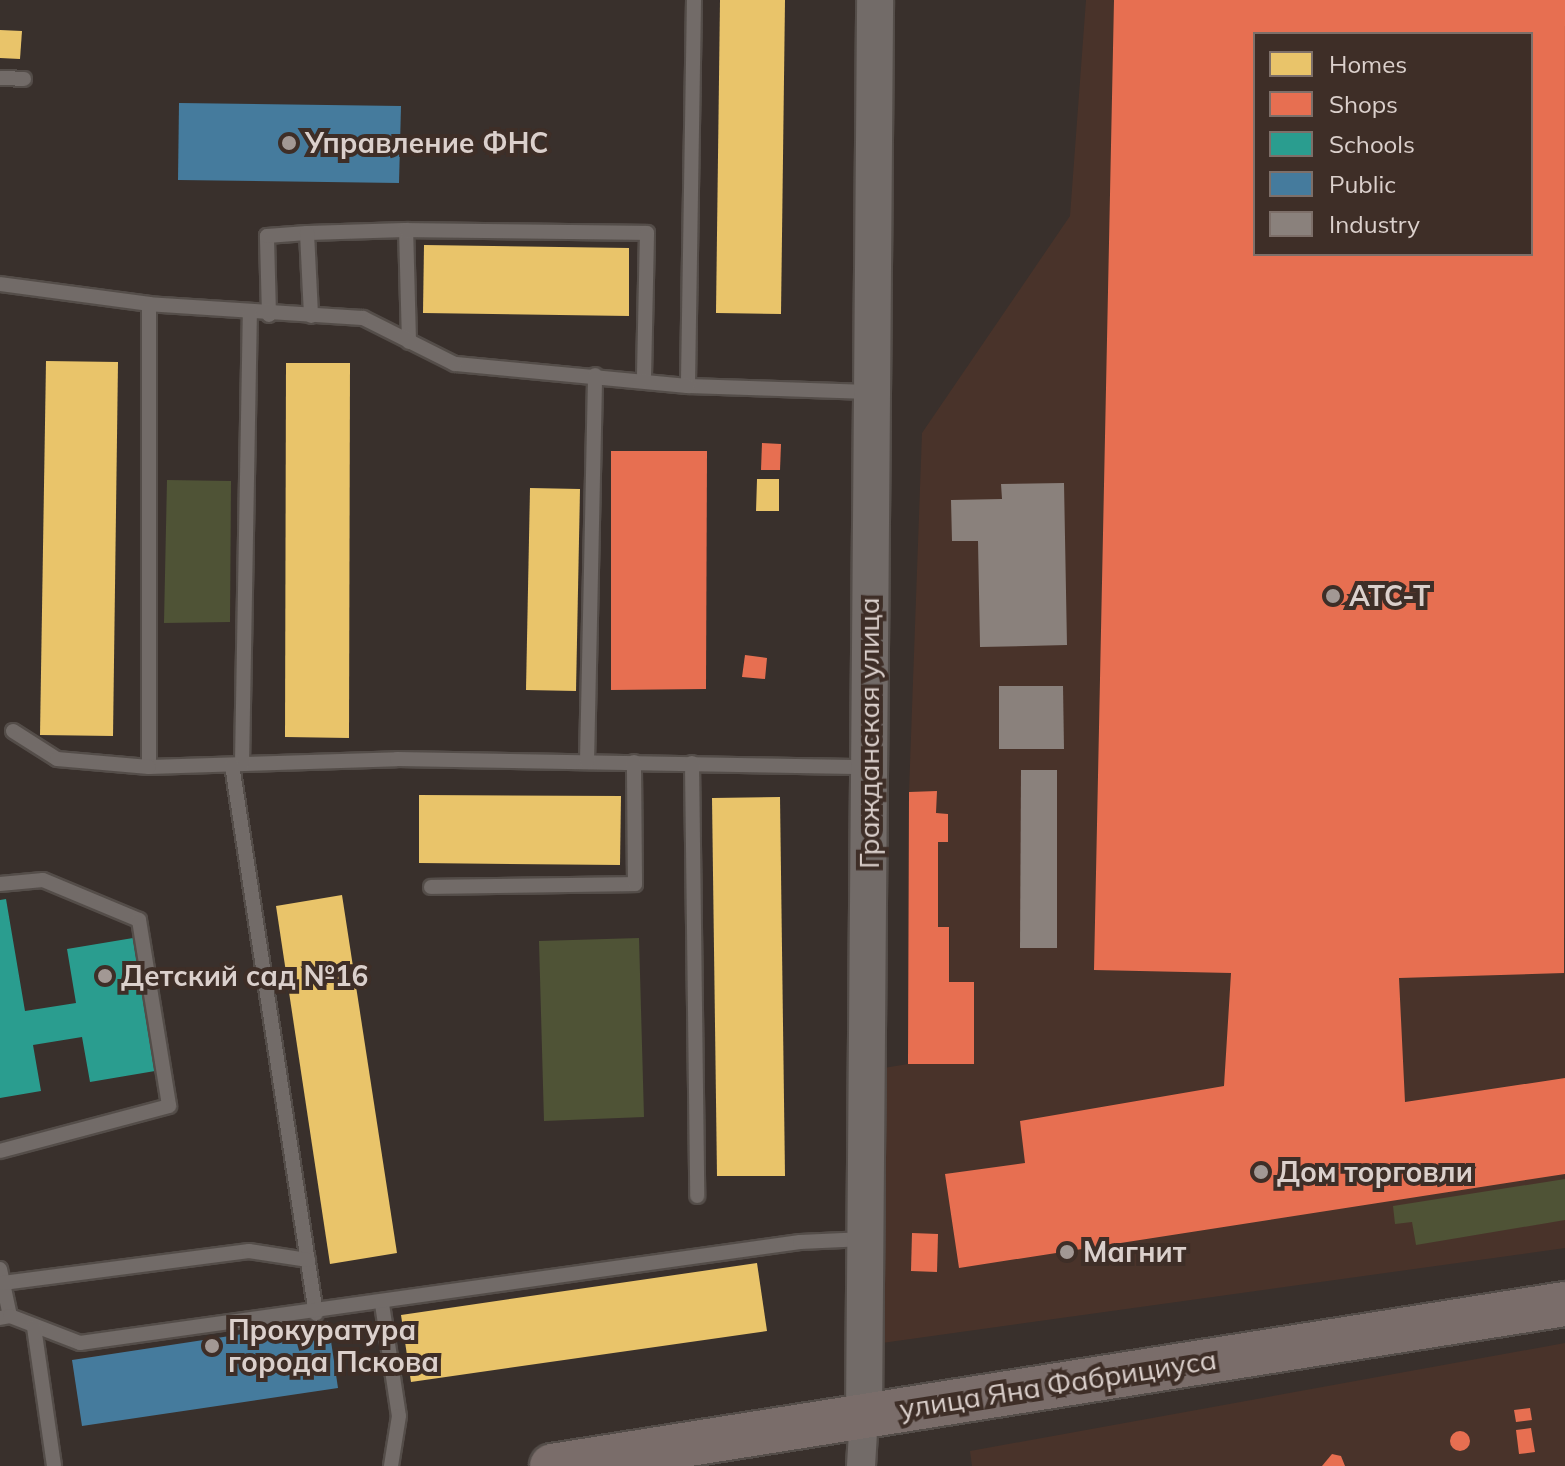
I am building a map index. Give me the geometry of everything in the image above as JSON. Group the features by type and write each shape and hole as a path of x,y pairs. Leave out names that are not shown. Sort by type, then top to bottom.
{"main road":[{"name":"улица Яна Фабрициуса","path":"552,1466 1565,1304"}],"street":[{"name":"Гражданская улица","path":"861,1466 866,1239 875,0"}],"lane":[{"path":"688,386 694,0"},
{"path":"0,78 24,79"},
{"path":"269,315 267,236 406,230 647,233 644,379"},
{"path":"406,230 409,342"},
{"path":"307,233 311,316"},
{"path":"0,284 250,314 363,318 455,364 644,379 688,386 872,392"},
{"path":"149,304 149,767"},
{"path":"250,314 237,765 316,1314"},
{"path":"587,762 595,375"},
{"path":"13,731 57,759 149,767 587,762 869,767"},
{"path":"431,887 635,884 634,762"},
{"path":"692,763 697,1196"},
{"path":"0,884 43,880 139,920 169,1106 0,1151"},
{"path":"308,1260 249,1251 2,1276 5,1317 80,1343 316,1314 800,1242 866,1239"},
{"path":"382,1304 399,1416 391,1466"},
{"path":"34,1327 54,1466"}],"shaded area":[{"path":"1086,0 1565,0 1565,1248 846,1348 847,1074 908,1064 974,1064 949,982 950,929 938,927 938,842 948,841 948,814 936,813 936,792 909,792 922,433 1070,216"},
{"path":"1565,1343 1565,1466 972,1466 970,1451"}],"green space":[{"path":"167,480 231,481 230,622 164,623"},
{"path":"639,938 644,1117 544,1121 539,941"},
{"path":"1565,1179 1565,1220 1416,1245 1412,1222 1395,1224 1393,1206"}],"building: Homes":[{"path":"720,0 785,0 781,314 716,313"},
{"path":"0,30 22,31 20,59 0,58"},
{"path":"424,245 629,248 629,316 423,313"},
{"path":"46,361 118,362 113,736 40,735"},
{"path":"286,363 350,363 349,738 285,737"},
{"path":"757,479 779,479 779,511 756,511"},
{"path":"530,488 580,489 576,691 526,690"},
{"path":"419,795 621,796 620,865 419,863"},
{"path":"780,797 785,1176 717,1176 712,798"},
{"path":"342,895 397,1253 330,1264 276,906"},
{"path":"757,1263 767,1331 411,1382 401,1315"}],"building: Shops":[{"name":"ATC-T","path":"1114,0 1565,0 1564,973 1399,978 1405,1102 1565,1078 1565,1174 959,1268 945,1174 1025,1163 1020,1121 1224,1086 1231,973 1094,970"},
{"path":"762,443 781,444 780,470 761,470"},
{"path":"611,451 707,451 706,689 611,690"},
{"path":"745,655 767,658 765,679 742,677"},
{"path":"937,791 936,813 948,814 948,842 938,842 938,927 949,927 949,982 974,982 974,1064 908,1064 909,792"},
{"path":"912,1233 938,1234 937,1272 911,1271"},
{"path":"1530,1408 1532,1420 1516,1422 1514,1410"},
{"path":"1531,1428 1535,1452 1519,1454 1516,1430"},
{"path":"1460,1431 1467,1434 1470,1441 1467,1448 1460,1451 1453,1448 1450,1441 1453,1434"},
{"path":"1332,1454 1341,1456 1345,1466 1322,1466"}],"building: Schools":[{"name":"Детский сад №16","path":"6,899 25,1011 76,1003 67,949 133,938 155,1071 90,1082 82,1037 33,1045 41,1091 0,1098 0,900"}],"building: Public":[{"name":"Управление ФНС","path":"179,103 401,106 399,183 178,180"},
{"path":"328,1321 338,1388 82,1426 72,1360"}],"building: Industry":[{"path":"1064,483 1067,645 980,647 978,541 952,541 951,500 1002,499 1001,484"},
{"path":"999,686 1063,686 1064,749 999,749"},
{"path":"1021,770 1057,770 1057,948 1020,948"}],"place":[{"name":"Управление ФНС","path":"289,143"},
{"name":"ATC-T","path":"1333,596"},
{"name":"Детский сад №16","path":"105,976"},
{"name":"Дом торговли","path":"1261,1172"},
{"name":"Магнит","path":"1067,1252"},
{"name":"Прокуратура города Пскова","path":"212,1346"}]}
